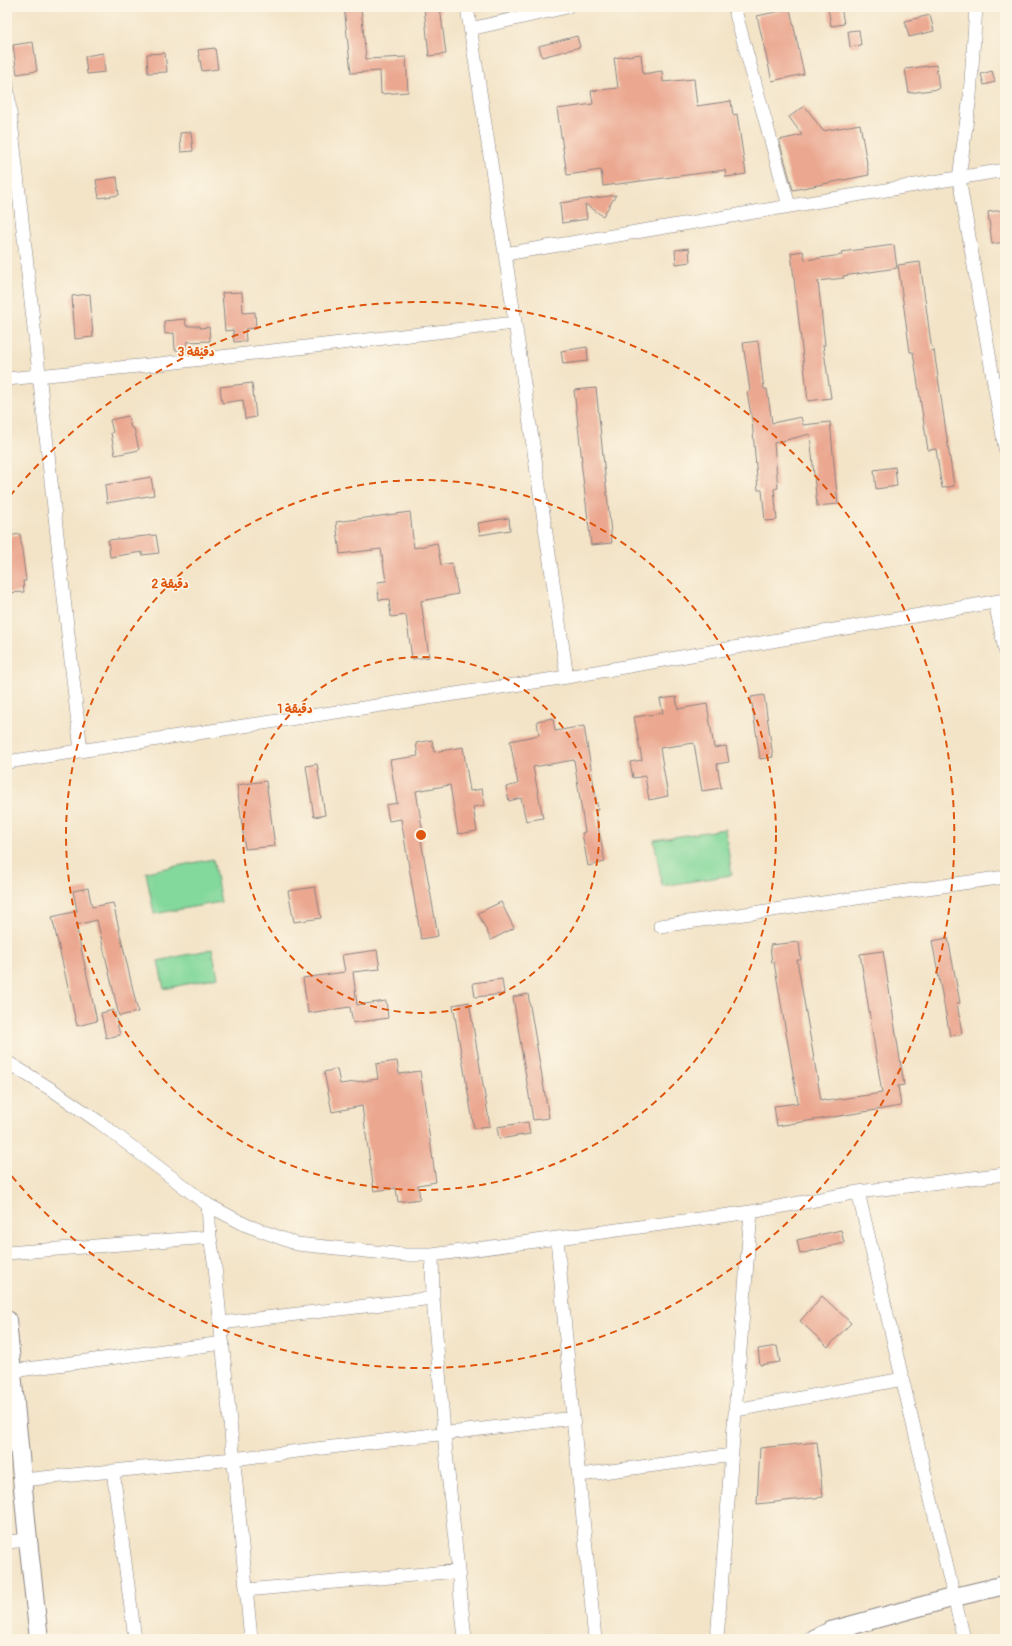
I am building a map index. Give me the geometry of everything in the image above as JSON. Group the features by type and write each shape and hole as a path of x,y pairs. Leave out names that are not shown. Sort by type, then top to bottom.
{"street":[{"path":"467,7 567,677"},
{"path":"470,29 567,7"},
{"path":"734,7 789,206"},
{"path":"976,7 970,96 960,178 1005,448"},
{"path":"7,85 81,751"},
{"path":"505,254 1005,170"},
{"path":"7,379 515,323"},
{"path":"7,762 567,677 1000,601 1005,650"},
{"path":"660,926 1005,876"},
{"path":"7,1062 54,1091 99,1122 208,1205 246,1225 297,1244 405,1255 432,1255 751,1212 858,1192 1004,1177"},
{"path":"858,1192 964,1639"},
{"path":"208,1205 210,1237 221,1323 251,1639"},
{"path":"717,1639 751,1212"},
{"path":"7,1253 210,1237"},
{"path":"557,1238 595,1639"},
{"path":"432,1255 433,1298 444,1433 465,1639"},
{"path":"221,1323 433,1298"},
{"path":"7,1320 39,1639"},
{"path":"12,1370 223,1344"},
{"path":"736,1410 903,1379"},
{"path":"22,1480 233,1459 573,1418"},
{"path":"580,1475 732,1455"},
{"path":"113,1471 135,1639"},
{"path":"7,1542 28,1540"},
{"path":"246,1590 458,1570"},
{"path":"814,1639 831,1631 954,1597 1005,1585"}],"green space":[{"path":"725,829 732,875 662,886 654,840"},
{"path":"213,859 221,902 154,914 146,872"},
{"path":"212,949 218,977 164,989 158,961"}],"building":[{"path":"344,7 361,7 366,59 406,57 408,92 381,94 380,71 351,73"},
{"path":"424,7 440,7 446,54 429,56"},
{"path":"841,7 844,24 831,26 828,8"},
{"path":"790,9 804,74 772,81 757,16"},
{"path":"930,15 934,31 909,37 905,21"},
{"path":"859,30 861,45 850,47 848,31"},
{"path":"577,36 580,47 542,57 539,46"},
{"path":"33,42 37,71 17,74 13,45"},
{"path":"215,48 218,69 202,71 198,50"},
{"path":"103,53 105,72 87,74 85,56"},
{"path":"165,53 167,72 148,73 147,54"},
{"path":"641,54 643,74 662,71 663,82 694,79 697,106 731,101 733,115 737,114 746,174 726,177 725,170 603,186 601,170 567,175 557,109 593,104 591,91 618,88 614,58"},
{"path":"936,65 939,89 909,93 905,69"},
{"path":"992,71 995,82 984,85 981,74"},
{"path":"805,106 823,131 860,124 869,175 793,190 779,140 802,135 789,117"},
{"path":"191,132 193,151 181,152 180,133"},
{"path":"117,177 119,195 99,198 96,180"},
{"path":"616,195 603,216 585,204 587,219 562,223 560,203"},
{"path":"1003,210 1005,242 992,244 988,212"},
{"path":"894,245 897,268 843,276 844,278 818,281 825,345 823,345 831,398 808,401 791,253 803,251 805,260 842,255 841,252"},
{"path":"689,248 690,262 676,264 675,250"},
{"path":"920,262 932,351 934,350 954,486 942,488 936,449 928,450 913,352 910,352 898,265"},
{"path":"242,292 243,313 255,312 256,328 245,329 246,341 234,342 233,330 225,331 222,293"},
{"path":"90,294 93,337 75,339 72,296"},
{"path":"185,319 186,326 200,326 200,328 209,327 210,341 187,342 187,350 175,350 174,333 165,334 164,321"},
{"path":"758,341 764,389 767,389 772,423 801,417 803,425 830,422 838,504 817,506 810,434 774,443 778,488 774,489 777,520 765,521 762,490 758,490 752,420 747,392 750,391 743,343"},
{"path":"587,347 588,361 563,364 561,351"},
{"path":"252,383 256,417 245,419 243,400 222,403 220,387"},
{"path":"596,388 612,543 591,545 574,390"},
{"path":"128,416 131,428 134,428 139,450 115,455 111,433 113,432 110,420"},
{"path":"895,467 897,486 876,489 874,470"},
{"path":"151,477 154,495 107,503 105,485"},
{"path":"410,512 414,548 437,543 441,565 452,563 458,594 421,601 429,657 412,659 406,615 391,617 389,599 379,600 377,582 386,581 381,549 340,554 336,522"},
{"path":"509,518 510,530 480,535 478,523"},
{"path":"20,534 26,581 23,581 24,592 7,593 7,550 10,549 8,536"},
{"path":"156,535 159,553 142,555 142,552 110,557 108,540"},
{"path":"764,695 773,757 760,759 751,697"},
{"path":"676,697 678,709 707,704 714,748 726,746 729,762 717,764 721,788 702,791 694,743 660,748 668,796 649,800 645,776 633,778 630,762 642,760 634,717 663,713 660,699"},
{"path":"553,718 555,731 584,726 598,810 595,810 605,862 588,866 582,833 585,832 574,760 533,767 543,818 526,821 521,798 509,801 506,787 518,784 510,741 539,735 537,721"},
{"path":"432,740 434,752 463,747 470,791 482,789 485,805 473,807 477,831 458,834 450,785 416,791 424,839 421,840 438,936 421,939 401,819 389,821 386,805 397,803 390,760 418,756 416,743"},
{"path":"317,764 325,815 314,817 306,766"},
{"path":"266,781 275,846 245,849 237,785"},
{"path":"315,887 321,918 294,922 288,891"},
{"path":"88,888 92,907 113,903 138,1012 119,1016 97,920 76,925 97,1021 77,1026 52,917 77,911 73,891"},
{"path":"501,902 514,928 491,940 478,913"},
{"path":"948,938 960,1003 957,1003 962,1034 950,1036 932,941"},
{"path":"799,942 801,960 797,960 821,1100 825,1099 826,1101 882,1093 860,954 883,951 904,1085 898,1086 901,1106 777,1126 774,1106 798,1103 770,945"},
{"path":"377,950 380,969 353,972 357,1005 386,1001 388,1018 353,1023 350,1007 308,1013 303,978 345,972 342,955"},
{"path":"502,979 504,994 475,997 473,983"},
{"path":"528,994 549,1118 533,1120 513,997"},
{"path":"469,1002 490,1126 474,1128 453,1005"},
{"path":"114,1010 120,1035 106,1038 101,1013"},
{"path":"397,1061 399,1074 420,1071 436,1182 418,1185 420,1199 398,1202 396,1188 374,1191 362,1106 332,1112 324,1072 337,1069 340,1084 378,1079 376,1064"},
{"path":"528,1122 530,1134 499,1139 497,1127"},
{"path":"841,1230 844,1243 800,1254 797,1240"},
{"path":"822,1296 851,1323 828,1347 800,1321"},
{"path":"777,1346 780,1362 760,1365 758,1349"},
{"path":"817,1442 823,1497 757,1504 760,1448"}]}
